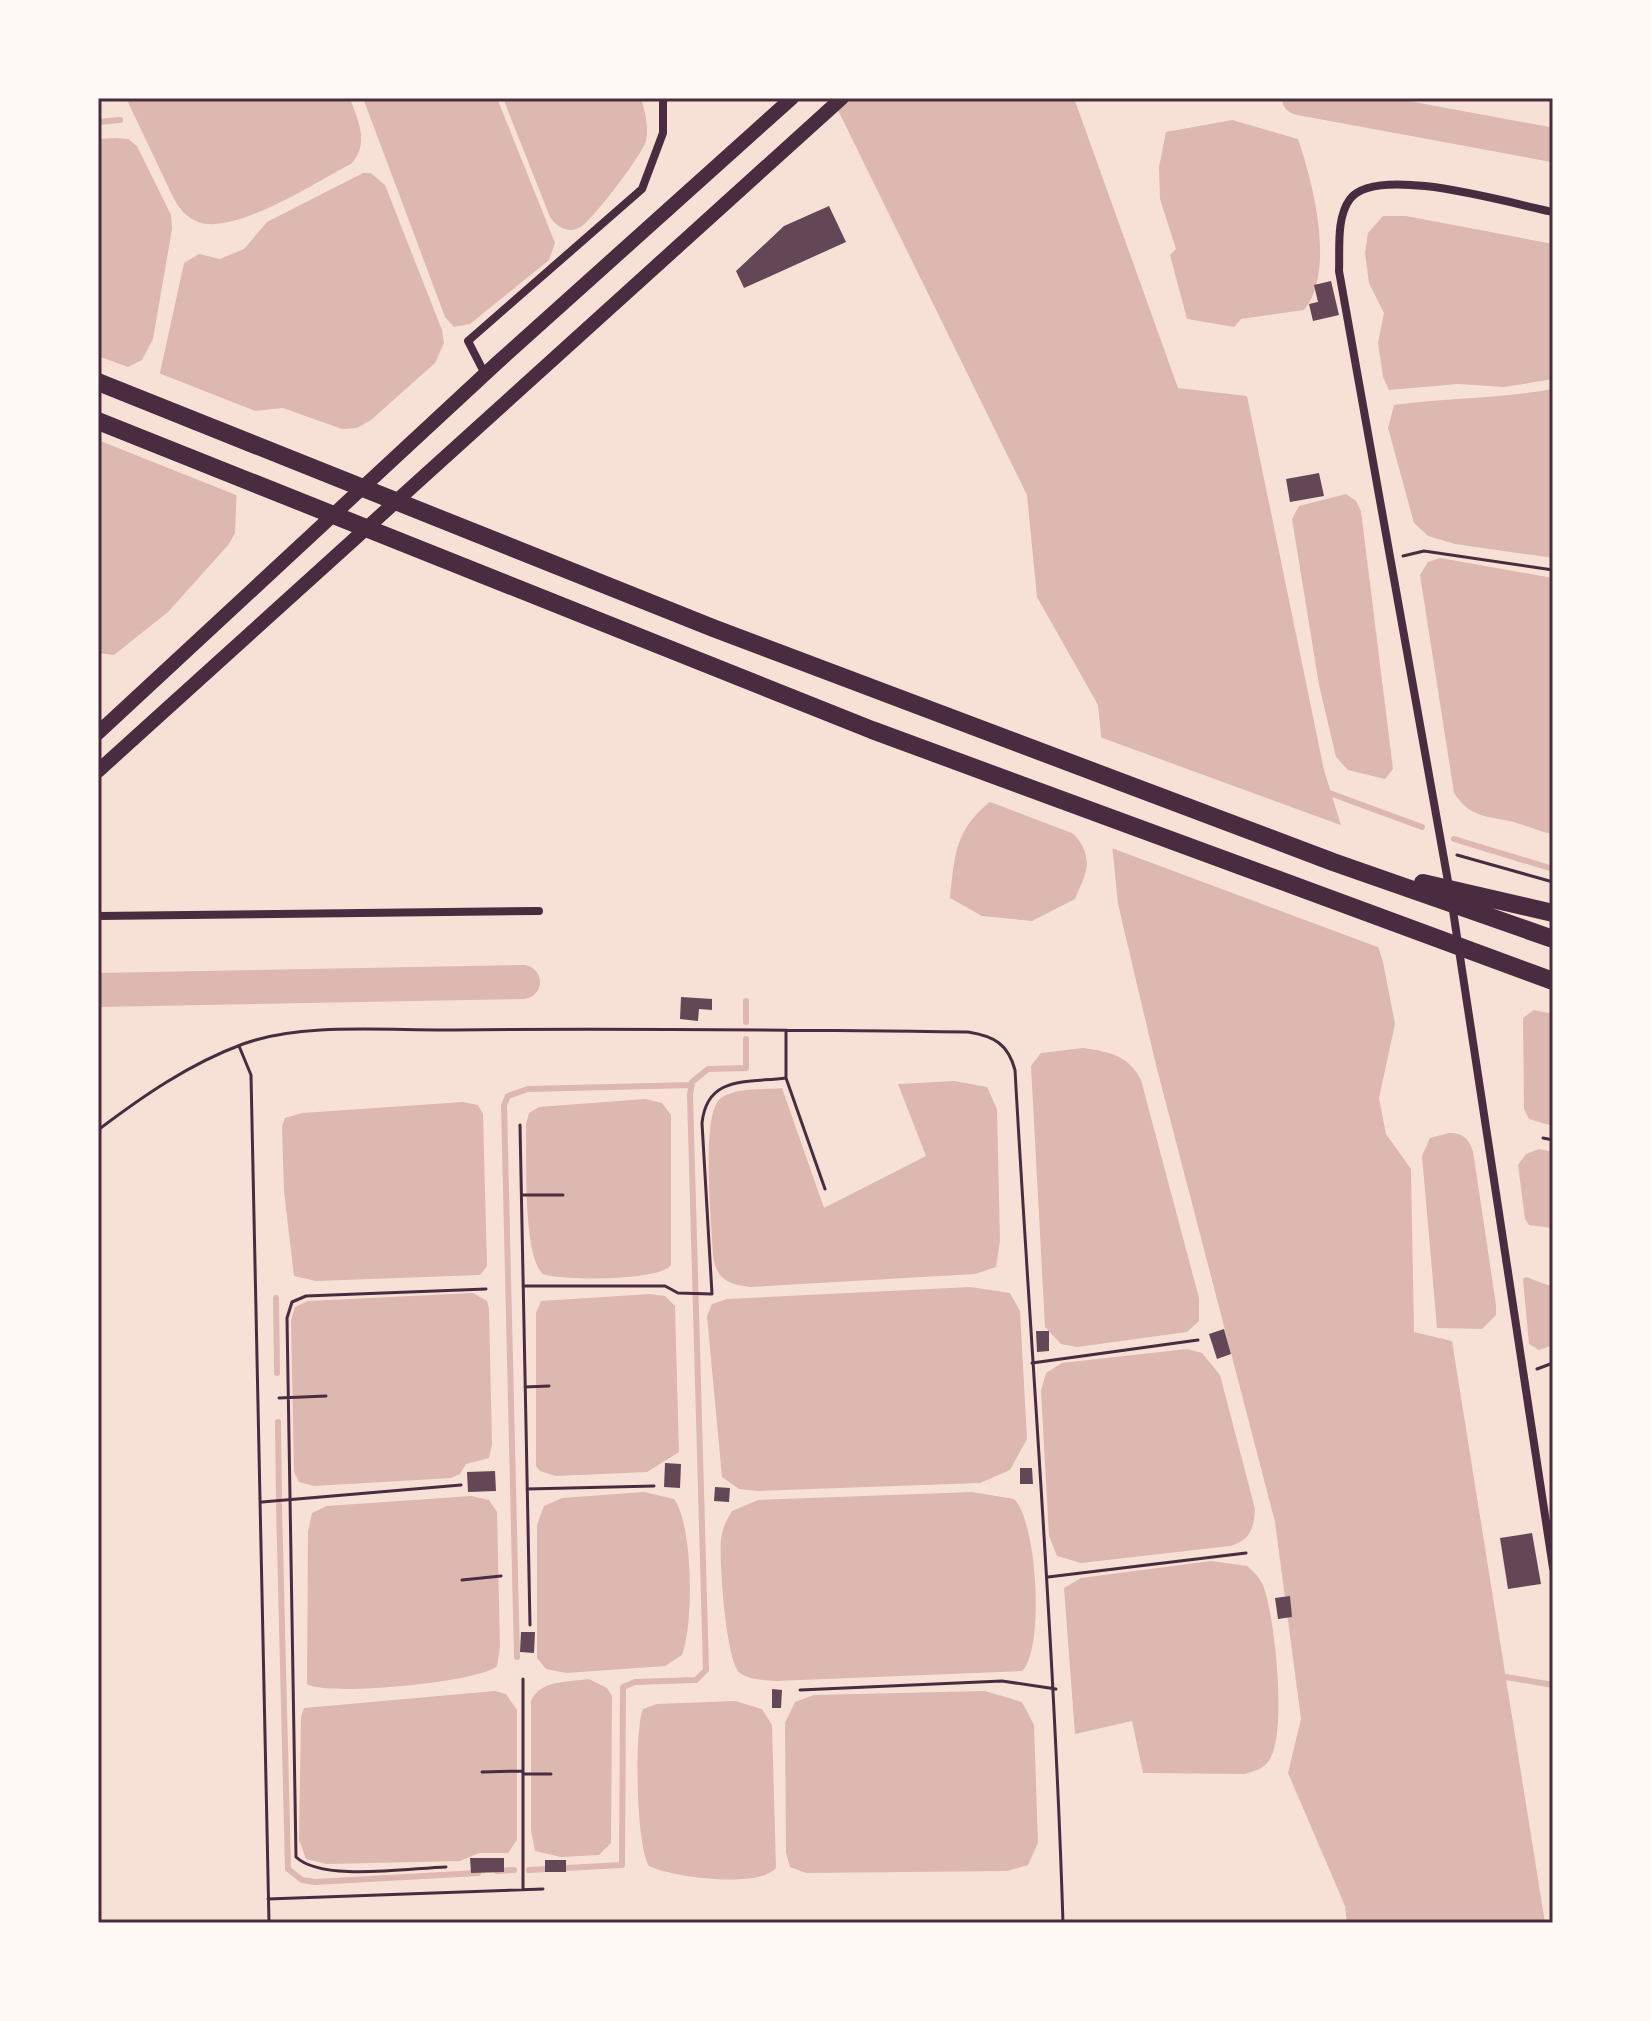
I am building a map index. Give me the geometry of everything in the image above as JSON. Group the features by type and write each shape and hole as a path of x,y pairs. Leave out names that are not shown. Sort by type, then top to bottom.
{"highway":[{"path":"98,382 713,628 1333,862 1553,939"},
{"path":"98,421 872,730 1553,981"},
{"path":"1333,862 1553,913"}],"main road":[{"path":"98,733 497,363 792,98"},
{"path":"98,771 842,98"}],"street":[{"path":"485,374 468,341 642,189 663,133 663,98"},
{"path":"1553,212 1404,183 1363,187 1351,198 1343,213 1339,271 1467,991 1553,1568"},
{"path":"98,916 539,911"}],"path":[{"path":"1392,568 1403,556 1424,551 1553,570"},
{"path":"1442,851 1553,882"},
{"path":"786,1030 786,1078 825,1189"},
{"path":"98,1130 146,1093 239,1046 304,1032 968,1032 986,1034 1001,1042 1011,1055 1015,1070 1031,1363 1056,1689 1063,1923"},
{"path":"239,1046 251,1075 269,1923"},
{"path":"523,1286 665,1286 678,1293 712,1294 704,1105 711,1093 726,1086 786,1078"},
{"path":"520,1125 530,1625"},
{"path":"1543,1138 1553,1140"},
{"path":"521,1195 563,1195"},
{"path":"446,1867 326,1871 304,1865 296,1857 287,1318 292,1302 306,1296 486,1289"},
{"path":"1031,1363 1198,1340"},
{"path":"1526,1373 1553,1363"},
{"path":"525,1387 549,1386"},
{"path":"279,1398 326,1396"},
{"path":"262,1502 461,1485"},
{"path":"527,1489 654,1486"},
{"path":"1048,1577 1246,1553"},
{"path":"462,1580 501,1576"},
{"path":"523,1679 523,1889"},
{"path":"800,1690 1002,1681 1056,1689"},
{"path":"482,1772 551,1774"},
{"path":"268,1899 543,1889"}],"shaded area":[{"path":"126,98 350,98 361,132 360,148 351,164 252,215 231,222 212,224 196,221 183,212 174,199"},
{"path":"363,98 497,98 555,243 549,260 470,324 454,327 445,317"},
{"path":"503,98 641,98 647,125 646,141 617,186 577,229 564,229 550,217"},
{"path":"832,98 1074,98 1178,388 1247,396 1324,770 1383,962 1395,1024 1379,1098 1386,1134 1411,1169 1414,1332 1452,1341 1545,1923 1347,1923 1345,1906 1288,1773 1301,1719 1275,1522 1156,1065 1118,904 1098,705 1037,597 1027,495"},
{"path":"1232,120 1298,139 1315,202 1320,250 1314,293 1304,310 1241,319 1234,327 1187,319 1170,255 1176,249 1160,199 1159,167 1166,132"},
{"path":"98,139 128,139 137,146 171,215 172,229 153,339 142,360 128,367 98,356"},
{"path":"363,173 371,173 385,185 442,330 444,343 435,363 371,420 357,428 342,429 283,408 244,412 158,382 184,263 199,254 220,259 244,249 267,222"},
{"path":"1383,216 1406,216 1553,244 1553,379 1504,387 1458,384 1389,390 1383,377 1378,343 1384,313 1369,283 1365,253 1368,233"},
{"path":"1553,389 1553,558 1455,544 1428,536 1414,523 1388,428 1394,405"},
{"path":"98,426 237,482 235,533 229,544 168,612 114,655 98,653"},
{"path":"1346,494 1356,501 1361,511 1393,769 1385,779 1348,770 1336,757 1319,685 1292,519 1299,506"},
{"path":"1440,558 1553,578 1553,834 1478,814 1465,806 1454,793 1420,575 1428,562"},
{"path":"995,798 1038,813 1065,827 1076,837 1084,849 1087,863 1075,899 1032,921 982,916 950,898 959,842 972,820"},
{"path":"1534,1010 1553,1014 1553,1126 1529,1119 1524,1109 1523,1018"},
{"path":"1083,1048 1117,1056 1130,1065 1141,1080 1199,1298 1199,1321 1187,1332 1077,1347 1061,1344 1045,1327 1031,1066 1041,1053"},
{"path":"954,1081 987,1087 997,1109 1000,1241 996,1267 975,1274 750,1287 729,1282 720,1275 713,1255 709,1147 715,1108 721,1098 742,1091 782,1088 824,1208 926,1156 898,1084"},
{"path":"645,1099 662,1103 671,1115 671,1265 663,1270 631,1277 589,1278 543,1274 536,1263 529,1226 526,1124 529,1113 539,1107"},
{"path":"463,1102 478,1105 483,1114 487,1266 480,1275 316,1281 294,1276 284,1191 282,1126 285,1118 302,1113"},
{"path":"1449,1133 1464,1137 1473,1151 1496,1305 1496,1315 1482,1329 1437,1328 1422,1156 1430,1138"},
{"path":"1539,1149 1553,1152 1553,1228 1529,1225 1525,1219 1518,1165 1526,1154"},
{"path":"1526,1277 1553,1287 1553,1345 1539,1350 1529,1344 1523,1279"},
{"path":"970,1287 1010,1293 1020,1311 1027,1439 1010,1470 980,1483 758,1491 739,1489 722,1477 707,1316 712,1304 727,1299"},
{"path":"473,1293 487,1301 489,1309 492,1444 489,1458 466,1464 460,1474 451,1478 314,1486 299,1482 294,1472 291,1320 295,1307 308,1301"},
{"path":"650,1294 665,1296 675,1306 679,1452 647,1472 556,1476 540,1471 536,1466 536,1313 541,1301"},
{"path":"1187,1349 1202,1353 1220,1375 1255,1509 1250,1533 1230,1546 1081,1563 1057,1556 1049,1536 1041,1391 1046,1373 1062,1363"},
{"path":"644,1492 674,1499 685,1530 690,1599 682,1655 665,1666 566,1673 546,1669 537,1658 537,1525 544,1506 562,1498"},
{"path":"972,1492 1014,1499 1028,1532 1033,1557 1036,1613 1034,1638 1022,1671 776,1681 740,1673 727,1632 721,1568 722,1536 732,1511 758,1500"},
{"path":"471,1496 489,1500 497,1512 500,1647 497,1666 464,1677 404,1686 343,1689 307,1684 308,1532 312,1513 327,1506"},
{"path":"1211,1561 1247,1566 1263,1585 1275,1646 1278,1724 1275,1745 1265,1765 1244,1774 1143,1773 1132,1721 1075,1734 1064,1588 1081,1578"},
{"path":"589,1679 607,1688 612,1696 611,1843 599,1855 561,1857 535,1851 531,1830 531,1701 535,1694 548,1686"},
{"path":"495,1691 506,1694 517,1710 517,1840 508,1853 479,1853 460,1861 327,1864 306,1859 299,1840 301,1717 304,1708"},
{"path":"985,1691 1022,1702 1034,1725 1038,1843 1028,1865 1007,1871 806,1873 790,1867 786,1853 785,1723 795,1702 814,1695"},
{"path":"735,1701 762,1709 772,1725 776,1868 752,1878 714,1879 676,1874 649,1866 641,1836 638,1788 638,1740 643,1709 657,1704"}],"pier":[{"path":"156,372 258,412 243,416 157,385"},
{"path":"98,422 241,481 241,497 98,440"},
{"path":"1097,736 1346,827 1383,949 1109,847"},
{"path":"993,794 1074,826 1082,837 985,800"}],"building":[{"path":"829,206 846,242 744,288 736,271 784,226"},
{"path":"1331,281 1339,315 1313,321 1309,304 1318,302 1314,285"},
{"path":"1319,473 1324,496 1290,502 1286,479"},
{"path":"681,997 712,999 712,1010 699,1009 698,1021 680,1019"},
{"path":"1224,1329 1231,1354 1217,1359 1209,1334"},
{"path":"1036,1331 1049,1331 1049,1351 1037,1352"},
{"path":"665,1463 681,1464 680,1488 664,1487"},
{"path":"1020,1468 1032,1468 1033,1484 1020,1484"},
{"path":"495,1471 496,1491 468,1492 467,1472"},
{"path":"715,1487 730,1488 729,1502 714,1501"},
{"path":"1532,1533 1541,1584 1508,1589 1500,1538"},
{"path":"1290,1596 1292,1617 1278,1619 1275,1598"},
{"path":"521,1632 535,1632 534,1653 520,1652"},
{"path":"772,1689 782,1690 781,1708 772,1708"},
{"path":"470,1858 504,1858 504,1872 471,1873"},
{"path":"545,1860 566,1860 566,1872 545,1872"}],"waterway":[{"path":"1299,98 1553,145"},
{"path":"98,122 120,120"},
{"path":"1324,791 1422,827"},
{"path":"1454,839 1553,869"},
{"path":"98,990 523,982"},
{"path":"746,1001 746,1022"},
{"path":"529,1870 622,1865 623,1687 635,1682 696,1680 706,1670 690,1095 692,1082 708,1069 746,1068 746,1039"},
{"path":"517,1657 504,1105 508,1096 528,1089 692,1085"},
{"path":"276,1298 277,1373"},
{"path":"278,1422 279,1498"},
{"path":"279,1505 288,1869 302,1880 315,1882 478,1873"},
{"path":"1500,1676 1553,1685"},
{"path":"497,1871 514,1870"}]}
